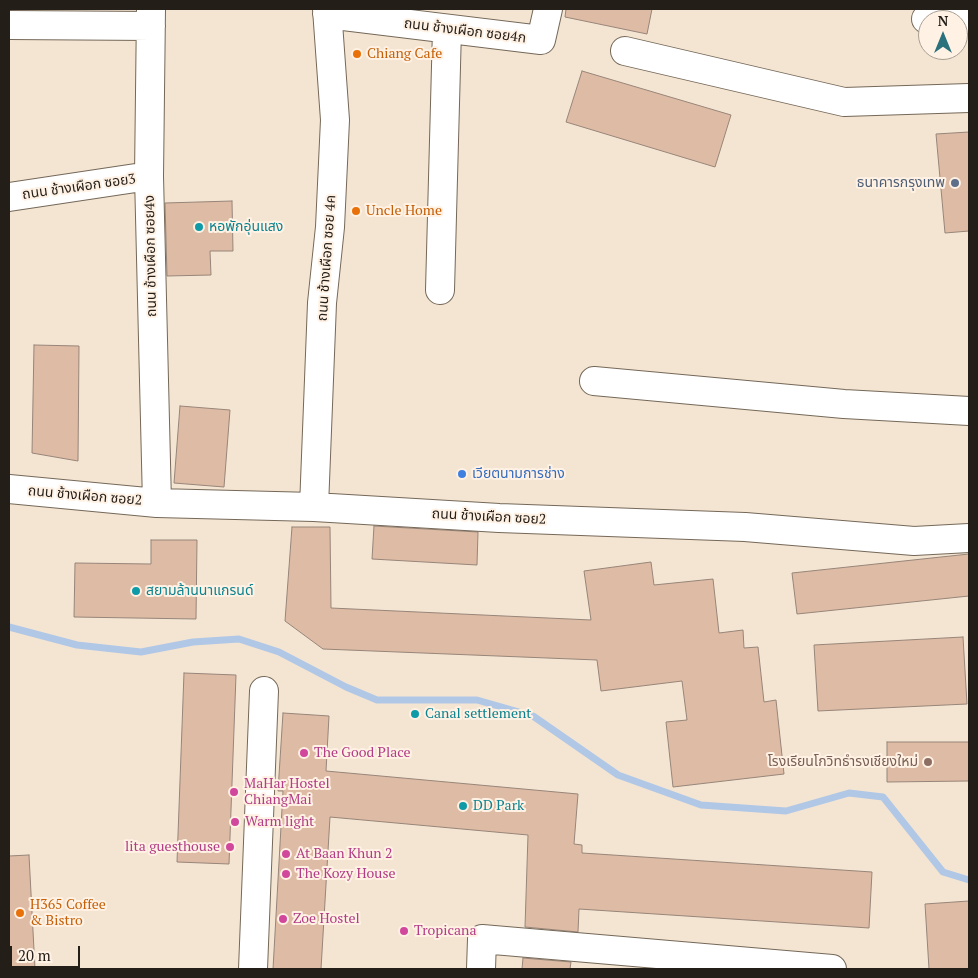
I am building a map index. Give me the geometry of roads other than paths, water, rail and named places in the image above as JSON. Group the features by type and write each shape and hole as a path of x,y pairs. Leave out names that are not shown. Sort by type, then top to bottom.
{"street":[{"name":"ถนน ช้างเผือก ซอย4ก","path":"327,11 405,16 447,29 542,40 548,9"},
{"name":"ถนน ช้างเผือก ซอย 4ค","path":"314,508 322,303 330,227 335,120 327,11"},
{"path":"9,25 151,17"},
{"name":"ถนน ช้างเผือก ซอย4ง","path":"151,17 150,176 157,503"},
{"path":"440,290 447,29"},
{"path":"625,51 844,102 969,98"},
{"name":"ถนน ช้างเผือก ซอย3","path":"9,197 150,176"},
{"path":"594,381 844,404 969,412"},
{"name":"ถนน ช้างเผือก ซอย2","path":"9,489 157,503 744,527 914,541 969,538"},
{"path":"253,969 264,692"},
{"path":"481,969 482,939 832,969"}],"waterway":[{"path":"9,627 77,645 141,652 193,642 239,639 279,652 346,687 377,700 477,700 533,716 618,775 701,805 786,811 849,793 883,797 943,872 969,880"}],"place":[{"name":"Chiang Cafe","path":"357,54"},
{"name":"ธนาคารกรุงเทพ","path":"955,183"},
{"name":"Uncle Home","path":"356,211"},
{"name":"หอพักอุ่นแสง","path":"199,227"},
{"name":"เวียตนามการช่าง","path":"462,474"},
{"name":"สยามล้านนาแกรนด์","path":"136,591"},
{"name":"Canal settlement","path":"415,714"},
{"name":"The Good Place","path":"304,753"},
{"name":"โรงเรียนโกวิทธำรงเชียงใหม่","path":"928,762"},
{"name":"MaHar Hostel ChiangMai","path":"234,792"},
{"name":"DD Park","path":"463,806"},
{"name":"Warm light","path":"235,822"},
{"name":"lita guesthouse","path":"230,847"},
{"name":"At Baan Khun 2","path":"286,854"},
{"name":"The Kozy House","path":"286,874"},
{"name":"H365 Coffee & Bistro","path":"20,913"},
{"name":"Zoe Hostel","path":"283,919"},
{"name":"Tropicana","path":"404,931"}]}
